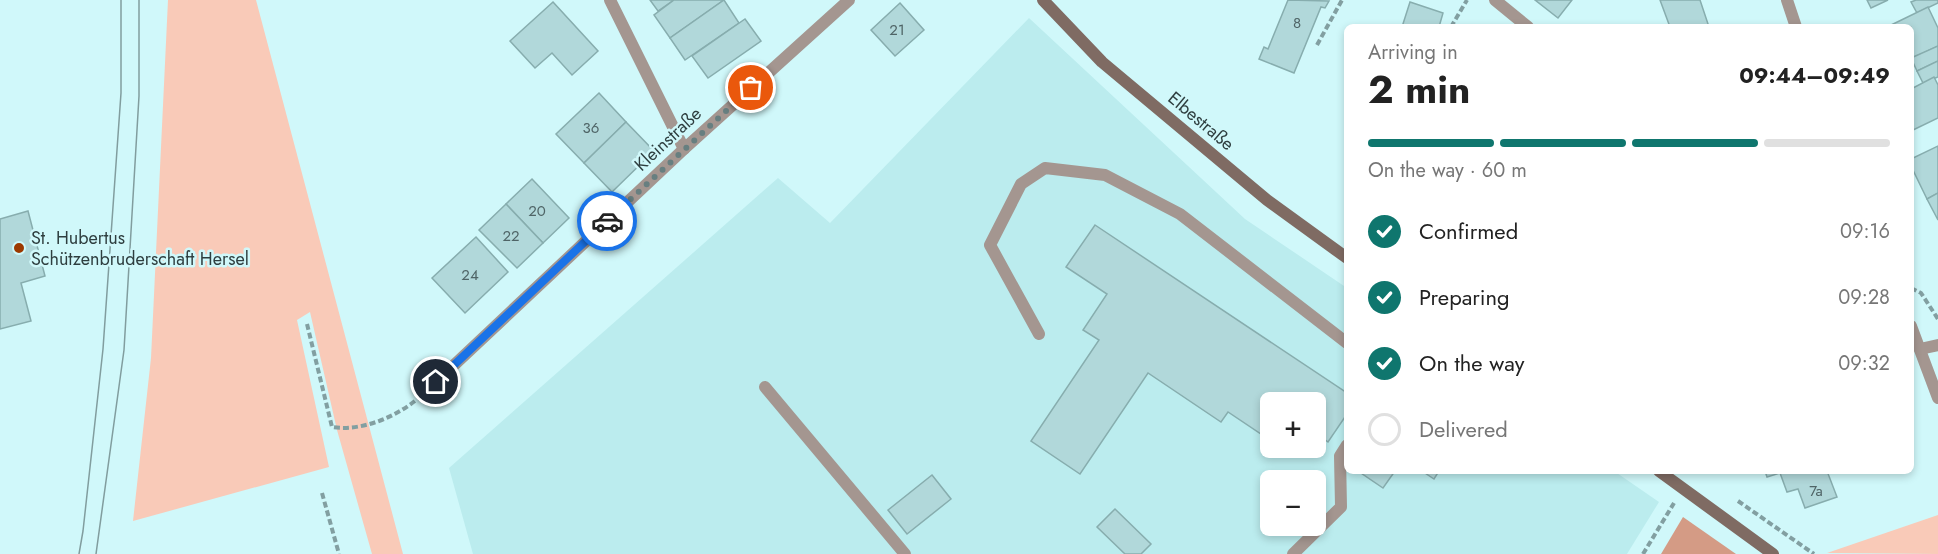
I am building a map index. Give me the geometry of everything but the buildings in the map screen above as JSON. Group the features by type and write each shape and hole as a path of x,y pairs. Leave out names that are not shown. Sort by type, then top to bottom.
{"main road":[{"name":"Elbestraße","path":"1043,0 1102,62 1267,200 1344,256"},
{"path":"1664,474 1773,554"}],"street":[{"path":"610,0 684,148"},
{"name":"Kleinstraße","path":"436,382 684,148 849,0"},
{"path":"1495,0 1524,24"},
{"path":"1787,0 1795,24"},
{"path":"1039,334 990,245 1021,184 1045,168 1105,175 1180,214 1344,341"},
{"path":"1914,334 1938,398"},
{"path":"1920,349 1938,345"},
{"path":"765,387 905,554"},
{"path":"1293,554 1341,507 1340,456 1344,450"}],"path":[{"path":"1317,45 1342,0"},
{"path":"1453,24 1467,0"},
{"path":"1914,289 1922,293 1938,319"},
{"path":"307,324 332,427 345,429 391,416 416,401 436,382"},
{"path":"1643,554 1684,487"},
{"path":"322,493 339,554"},
{"path":"1732,496 1814,554"}],"shaded area":[{"path":"168,0 256,0 403,554 372,554 337,430 310,312 297,320 329,467 133,521 151,358"},
{"path":"1029,18 1245,219 1344,286 1344,474 1618,474 1659,502 1627,554 473,554 449,468 778,178 830,223"},
{"path":"1938,515 1938,554 1827,553"},
{"path":"1683,517 1736,554 1661,554"}],"tram line":[{"path":"79,554 103,349 121,93 121,0"},
{"path":"96,554 124,350 139,96 139,0"}],"way so far":[{"path":"607,221 751,88"}],"place":[{"name":"St. Hubertus Schützenbruderschaft Hersel","path":"19,248"}],"route":[{"path":"436,382 607,221"}]}
